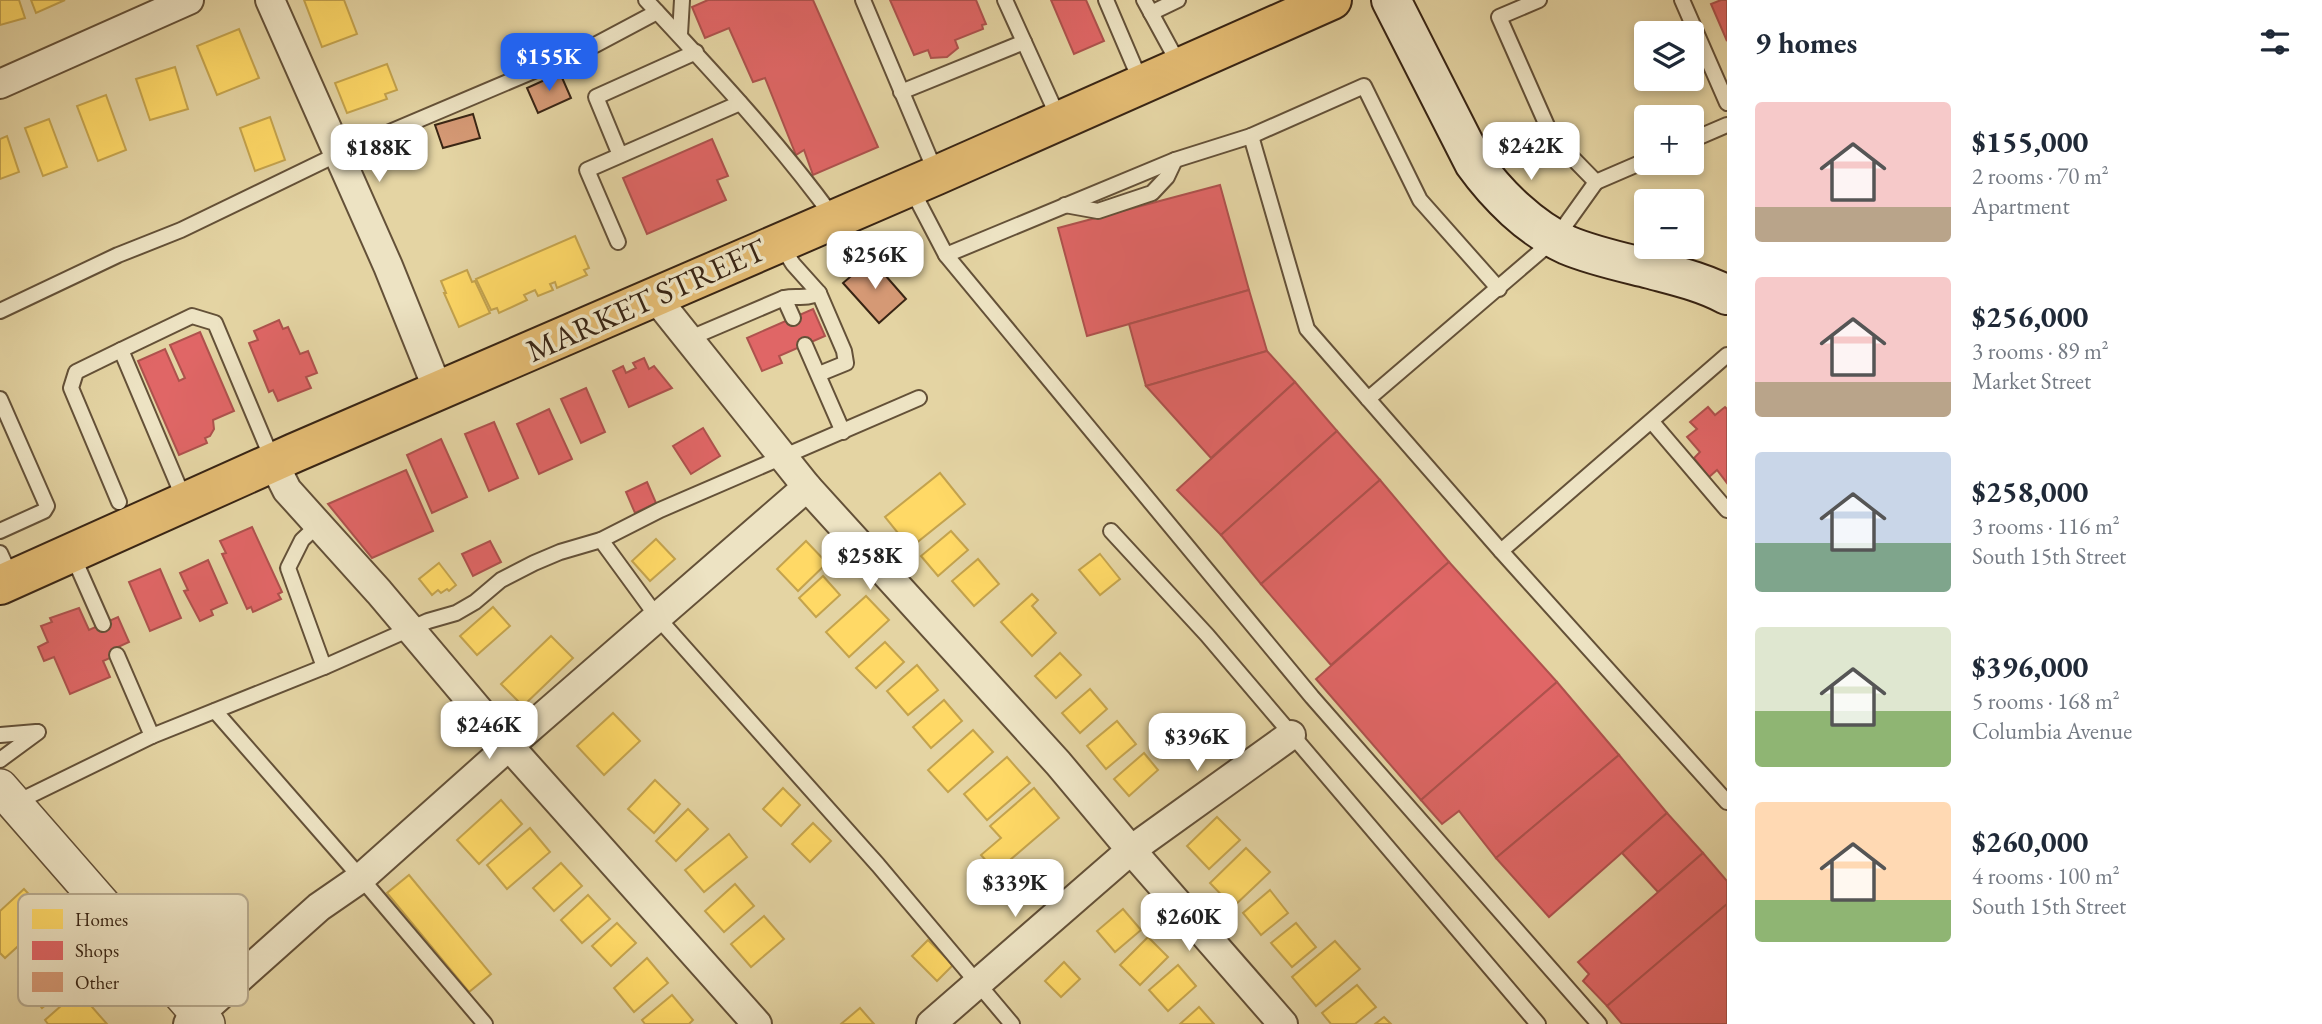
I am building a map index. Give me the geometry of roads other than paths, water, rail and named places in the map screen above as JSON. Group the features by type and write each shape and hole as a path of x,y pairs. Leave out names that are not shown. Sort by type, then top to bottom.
{"main road":[{"name":"MARKET STREET","path":"4,573 72,552 1332,0"},
{"path":"1391,0 1474,163 1513,206 1567,245 1685,279 1727,295"}],"street":[{"path":"0,84 189,0"},
{"path":"270,0 388,266 438,390"},
{"path":"656,296 807,487 1058,763 1283,1024"},
{"path":"273,462 287,490 411,628 509,746 757,1024"},
{"path":"248,974 319,907 362,878 509,746 807,487"},
{"path":"931,1024 1131,850 1291,735"},
{"path":"7,795 91,894"},
{"path":"185,1006 198,1021 214,1006"}],"lane":[{"path":"680,34 682,0"},
{"path":"863,0 901,92 946,255 1312,697 1599,1024"},
{"path":"1005,0 1059,121"},
{"path":"1106,0 1142,84"},
{"path":"1178,0 1147,6 1180,67"},
{"path":"1539,0 1499,17 1552,137 1595,182"},
{"path":"1682,0 1727,103"},
{"path":"0,312 118,255 181,230 338,153 595,45 652,5 796,168 834,218"},
{"path":"901,92 1024,42"},
{"path":"620,155 596,97 696,52"},
{"path":"946,255 1175,160 1251,136 1364,86 1420,200 1499,289"},
{"path":"618,242 587,170 740,103"},
{"path":"1704,135 1727,125"},
{"path":"1251,136 1307,329 1501,551 1727,802"},
{"path":"1063,205 1098,211 1153,193 1167,177 1175,160"},
{"path":"1368,399 1556,238 1595,182 1634,166"},
{"path":"779,242 793,264 819,293 846,357 846,363 819,374"},
{"path":"688,339 784,298 791,296 803,299 819,293"},
{"path":"784,298 793,318"},
{"path":"119,502 71,388 76,372 192,316 215,323 273,462"},
{"path":"805,345 843,432"},
{"path":"121,350 184,501"},
{"path":"1501,551 1721,360 1727,378"},
{"path":"0,398 47,506 44,511 0,531"},
{"path":"7,795 324,667 411,628 456,612 475,602 501,580 534,563 601,540 660,510 919,398"},
{"path":"1651,422 1727,510"},
{"path":"318,525 302,540 288,568 324,667"},
{"path":"1111,531 1207,635 1538,1024"},
{"path":"601,540 658,618 878,865 1012,1024"},
{"path":"72,552 103,624"},
{"path":"117,655 152,736"},
{"path":"215,711 362,878 485,1024"},
{"path":"0,735 38,732 0,760"}]}
